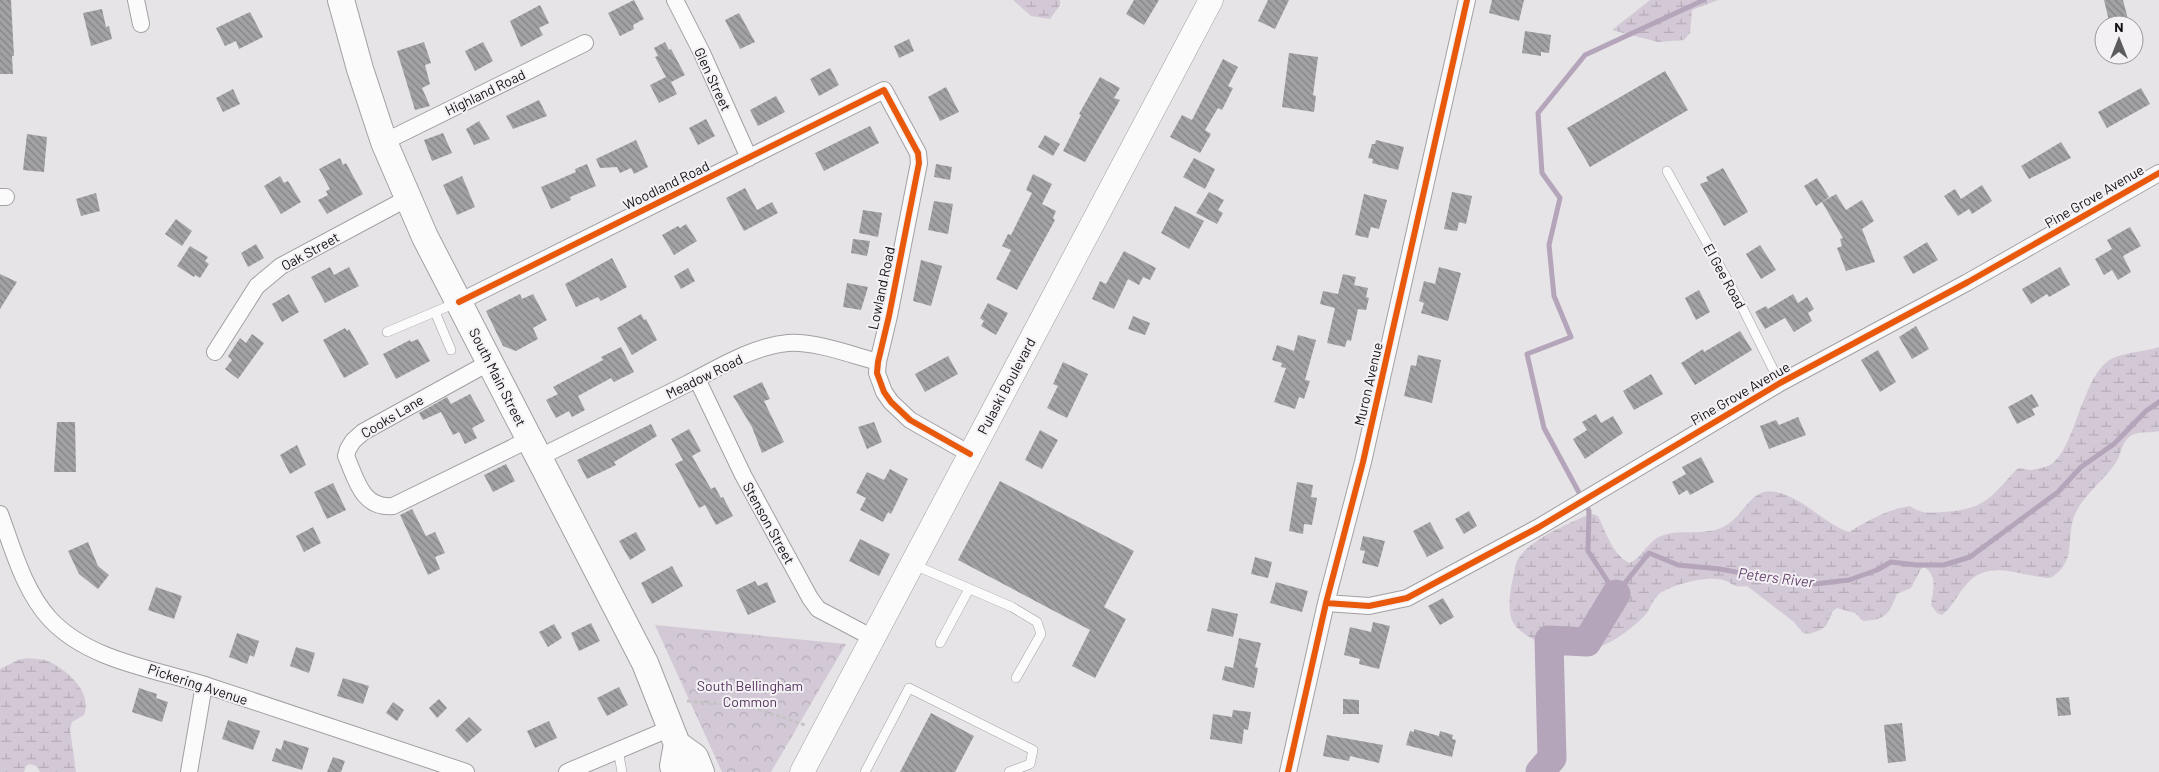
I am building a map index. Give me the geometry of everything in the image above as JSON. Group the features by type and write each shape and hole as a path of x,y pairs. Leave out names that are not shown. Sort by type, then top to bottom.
{"main road":[{"name":"South Main Street","path":"340,0 384,142 408,198 459,302 638,648 674,736 695,757 701,772"},
{"name":"Pulaski Boulevard","path":"802,772 1210,0"},
{"name":"South Main Street","path":"674,736 673,766 675,772"}],"street":[{"path":"136,0 141,24"},
{"name":"Glen Street","path":"675,0 702,53 749,158"},
{"name":"Muron Avenue","path":"1288,772 1326,603 1363,462 1467,0"},
{"name":"Highland Road","path":"384,142 585,43"},
{"name":"Woodland Road","path":"459,302 884,90"},
{"name":"Lowland Road","path":"884,90 918,153 919,163 878,362 880,382 891,402 910,420 970,454"},
{"name":"Pine Grove Avenue","path":"1326,603 1369,606 1407,598 1539,527 1780,383 1968,282 2159,173"},
{"name":"Oak Street","path":"215,352 257,286 281,266 408,198"},
{"name":"Meadow Road","path":"535,448 697,379 757,350 790,343 806,344 878,362"},
{"name":"Cooks Lane","path":"490,362 363,432 353,441 346,456 365,497 373,504 393,506 535,448"},
{"name":"Stenson Street","path":"697,379 743,475 810,598 818,608 872,638"},
{"name":"Pickering Avenue","path":"0,514 17,560 36,600 50,619 72,638 93,651 204,685 466,772"},
{"path":"189,772 204,685"},
{"path":"567,772 618,750 674,736"}],"lane":[{"name":"El Gee Road","path":"1667,171 1738,299 1780,383"},
{"path":"387,332 459,302"},
{"path":"435,312 451,350"},
{"path":"912,564 1012,607 1037,622 1041,634 1016,678"},
{"path":"940,643 969,589"},
{"path":"865,772 909,688 1033,750 1030,764 1009,772"},
{"path":"618,750 622,772"}],"path":[{"path":"687,701 752,707 805,725"}],"green space":[{"path":"1013,0 1060,0 1060,5 1050,19 1031,16"},
{"path":"1650,0 1718,0 1692,10 1690,33 1684,40 1658,42 1612,30"},
{"path":"2159,347 2159,431 2132,435 2126,440 2115,464 2084,499 2076,512 2065,564 2059,572 2050,578 1995,570 1984,572 1966,585 1942,615 1937,613 1931,605 1934,584 1931,575 1924,567 1911,588 1897,594 1892,607 1886,615 1877,619 1863,621 1855,613 1837,608 1833,611 1826,626 1809,634 1803,633 1794,622 1747,586 1735,586 1727,581 1716,579 1693,581 1677,585 1661,593 1655,598 1646,614 1630,629 1599,647 1576,650 1553,648 1531,638 1516,627 1512,621 1510,611 1511,586 1518,559 1544,536 1593,514 1598,516 1607,536 1619,555 1630,563 1652,541 1661,536 1710,531 1725,526 1754,497 1767,491 1786,495 1796,500 1831,523 1849,532 1878,516 1910,506 1922,512 1933,513 1957,511 1977,505 1992,495 2017,469 2031,470 2050,465 2059,457 2073,430 2093,380 2101,368 2111,359 2128,353"},
{"name":"South Bellingham Common","path":"655,625 846,644 771,772 722,772"},
{"path":"28,658 46,660 55,665 70,676 82,690 86,706 84,715 72,722 70,729 76,772 40,772 36,766 30,764 26,766 24,772 0,772 0,669 18,660"}],"building":[{"path":"0,0 11,0 13,74 0,74"},
{"path":"634,0 644,19 633,25 634,29 620,36 608,13"},
{"path":"1134,0 1159,0 1144,25 1126,14"},
{"path":"1268,0 1289,0 1275,29 1258,21"},
{"path":"1492,0 1524,0 1519,21 1489,13"},
{"path":"2104,0 2123,0 2127,15 2108,15"},
{"path":"540,5 549,23 539,28 543,35 521,47 510,21"},
{"path":"102,9 106,27 109,26 112,39 91,46 83,13"},
{"path":"250,12 263,37 239,49 236,41 225,46 216,28"},
{"path":"739,13 755,42 740,49 725,20"},
{"path":"1525,31 1551,35 1549,53 1541,52 1541,56 1522,53"},
{"path":"909,39 914,51 899,58 894,46"},
{"path":"424,42 431,63 425,65 430,84 422,88 430,106 415,110 397,51"},
{"path":"483,42 493,61 475,71 465,51"},
{"path":"665,42 669,50 671,49 685,75 671,82 677,94 659,103 650,85 666,77 655,57 658,56 654,48"},
{"path":"1289,53 1318,57 1313,95 1316,96 1314,112 1282,107"},
{"path":"1223,59 1238,67 1228,86 1233,88 1222,110 1218,108 1205,130 1211,134 1200,153 1170,137 1182,115 1192,120"},
{"path":"830,68 839,85 819,96 810,79"},
{"path":"1665,71 1688,110 1590,167 1567,128"},
{"path":"1100,77 1120,88 1114,98 1120,100 1085,162 1063,151 1081,115 1079,114"},
{"path":"946,87 959,112 940,121 928,97"},
{"path":"2141,88 2150,104 2107,128 2098,112"},
{"path":"233,89 240,104 223,112 216,98"},
{"path":"776,96 785,112 758,126 750,110"},
{"path":"539,100 547,116 513,129 506,116"},
{"path":"706,119 715,136 698,145 689,128"},
{"path":"479,121 490,139 474,145 466,129"},
{"path":"870,126 879,143 824,171 815,153"},
{"path":"443,133 452,153 432,161 424,140"},
{"path":"27,134 47,137 44,172 23,170"},
{"path":"1045,135 1060,144 1053,156 1038,147"},
{"path":"636,140 648,167 634,174 631,168 620,173 617,167 600,168 596,159"},
{"path":"1376,140 1404,147 1398,170 1372,163 1373,159 1368,158 1372,144 1375,144"},
{"path":"2061,142 2071,158 2029,179 2021,166"},
{"path":"340,158 343,165 346,163 363,194 327,214 318,200 328,195 326,191 330,189 319,169"},
{"path":"1194,158 1215,169 1205,189 1183,177"},
{"path":"587,164 596,186 570,197 571,200 551,209 541,187 576,172 575,169"},
{"path":"936,164 952,167 950,180 934,177"},
{"path":"1723,168 1748,212 1724,226 1700,184 1708,181 1706,177"},
{"path":"1033,174 1052,184 1042,204 1056,211 1053,218 1055,220 1017,290 996,279 1011,250 1002,246 1008,234 1011,235 1032,193 1026,190"},
{"path":"280,176 284,183 288,181 301,202 281,214 264,186"},
{"path":"462,176 475,207 457,215 443,185"},
{"path":"1817,178 1829,197 1816,206 1804,186"},
{"path":"1982,185 1992,201 1972,214 1969,209 1958,216 1944,196 1955,189 1961,199"},
{"path":"745,188 757,210 772,202 778,213 744,231 726,198"},
{"path":"1209,192 1224,200 1218,210 1223,213 1217,224 1196,213"},
{"path":"1452,192 1472,196 1466,224 1459,222 1457,231 1444,229"},
{"path":"96,193 100,211 81,216 76,199"},
{"path":"1364,194 1387,200 1379,229 1371,227 1368,238 1355,235"},
{"path":"1836,194 1846,210 1862,200 1874,221 1862,229 1875,262 1846,271 1837,248 1842,246 1840,239 1843,238 1822,202"},
{"path":"934,201 953,204 948,234 928,230"},
{"path":"1175,206 1204,221 1189,249 1161,233"},
{"path":"863,210 882,213 878,237 859,233"},
{"path":"176,219 192,231 182,246 165,234"},
{"path":"686,224 697,241 674,255 662,235 678,226 680,228"},
{"path":"2130,227 2141,246 2123,256 2131,272 2118,280 2112,270 2104,275 2095,259 2112,249 2107,240"},
{"path":"853,239 870,241 867,256 851,253"},
{"path":"1927,242 1938,260 1913,274 1903,257"},
{"path":"256,244 264,258 248,267 241,253"},
{"path":"1760,245 1776,270 1761,279 1746,254"},
{"path":"190,246 208,257 205,261 209,264 200,278 195,275 194,277 177,266"},
{"path":"1124,251 1156,268 1150,280 1143,277 1139,285 1128,279 1114,309 1092,299 1100,281 1106,284"},
{"path":"612,258 627,287 601,301 598,297 576,307 565,284"},
{"path":"921,260 942,266 931,306 913,301"},
{"path":"330,267 334,275 349,267 359,286 325,303 311,277"},
{"path":"1439,267 1461,273 1448,321 1421,313 1424,303 1419,301 1424,281 1435,284"},
{"path":"2060,267 2070,285 2049,297 2047,294 2031,304 2022,289"},
{"path":"688,268 695,281 681,289 674,276"},
{"path":"0,274 17,282 0,309"},
{"path":"1343,274 1356,277 1354,285 1368,288 1366,297 1369,298 1366,310 1358,309 1351,341 1347,340 1345,347 1327,343 1335,308 1320,304 1323,291 1338,294"},
{"path":"847,283 868,287 861,310 843,307"},
{"path":"1699,290 1710,312 1696,320 1685,298"},
{"path":"289,294 299,312 282,322 272,304"},
{"path":"520,294 522,299 533,294 547,320 533,328 538,339 516,351 503,346 486,311"},
{"path":"1793,294 1798,303 1807,297 1814,309 1808,313 1812,321 1794,332 1785,318 1765,329 1755,312 1766,306 1768,309"},
{"path":"988,303 1008,313 996,335 981,326 984,321 980,318"},
{"path":"641,314 644,320 646,319 657,340 632,355 617,328"},
{"path":"1133,316 1150,323 1145,335 1128,329"},
{"path":"1916,326 1929,349 1912,359 1899,337"},
{"path":"345,328 347,331 349,329 369,364 344,378 323,340"},
{"path":"1740,331 1752,350 1695,385 1681,363 1703,349 1704,352"},
{"path":"252,334 264,343 238,379 225,369 232,360 228,356 240,338 246,343"},
{"path":"1298,335 1316,340 1305,380 1310,381 1304,399 1299,397 1295,409 1274,402 1286,368 1281,367 1282,363 1272,360 1277,345 1294,351"},
{"path":"418,339 430,361 396,379 383,354 410,340 411,342"},
{"path":"621,347 634,372 614,382 611,378 578,396 585,410 572,417 569,411 556,418 546,400 558,394 553,387 603,360 601,357"},
{"path":"1878,350 1896,382 1880,392 1861,360"},
{"path":"1418,355 1441,360 1432,403 1404,396 1411,365 1416,366"},
{"path":"948,356 958,374 925,392 915,374"},
{"path":"1063,362 1088,374 1067,418 1047,408 1058,386 1053,384"},
{"path":"1651,374 1663,394 1634,410 1623,391"},
{"path":"762,382 770,399 764,401 784,442 762,453 752,427 733,396"},
{"path":"470,394 485,421 472,428 477,438 465,444 459,432 453,435 441,412 423,420 419,413 447,397 451,404"},
{"path":"2032,394 2039,406 2032,409 2035,415 2017,424 2008,407"},
{"path":"1596,414 1601,423 1613,416 1623,433 1585,459 1573,439 1587,430 1582,422"},
{"path":"1798,417 1806,435 1769,449 1760,426 1776,420 1779,425"},
{"path":"57,422 75,422 76,472 54,472"},
{"path":"874,422 882,442 867,449 858,427"},
{"path":"651,424 657,436 614,462 616,465 587,479 577,460"},
{"path":"689,429 701,451 692,456 711,489 715,487 721,498 723,497 733,516 716,525 705,505 699,508 675,464 683,460 671,439"},
{"path":"1040,430 1058,440 1042,469 1025,460"},
{"path":"297,445 306,465 290,474 280,455"},
{"path":"1701,457 1714,482 1690,495 1687,490 1679,495 1672,482 1686,474 1682,467"},
{"path":"506,464 515,481 493,492 484,475"},
{"path":"890,469 908,479 891,514 888,512 883,522 860,510 866,498 856,493 867,472 884,480"},
{"path":"1000,481 1134,551 1104,607 1126,619 1095,678 1072,666 1090,630 958,560"},
{"path":"1297,482 1313,485 1311,497 1317,498 1312,525 1304,524 1303,534 1289,531"},
{"path":"333,483 346,510 327,519 314,492"},
{"path":"412,509 426,536 435,532 445,553 435,557 440,569 428,575 400,515"},
{"path":"1469,511 1477,526 1464,534 1455,519"},
{"path":"1430,522 1444,548 1427,557 1413,531"},
{"path":"313,527 321,543 304,552 296,536"},
{"path":"636,532 646,550 630,560 619,541"},
{"path":"1363,536 1385,541 1378,567 1362,563 1365,551 1360,550"},
{"path":"860,539 890,554 879,576 849,561"},
{"path":"88,542 98,566 109,575 98,589 79,574 68,551"},
{"path":"1255,557 1272,562 1268,578 1251,574"},
{"path":"672,566 683,586 652,604 641,583"},
{"path":"755,581 758,586 767,582 776,602 748,615 736,590"},
{"path":"1276,582 1308,591 1302,612 1270,603"},
{"path":"156,587 182,596 174,619 148,610"},
{"path":"1443,598 1454,617 1440,625 1428,606"},
{"path":"1212,608 1238,614 1233,637 1207,631"},
{"path":"1373,622 1390,626 1379,669 1359,664 1360,659 1344,655 1350,627 1371,632"},
{"path":"591,623 600,641 579,651 571,633"},
{"path":"554,624 562,638 548,647 539,632"},
{"path":"237,633 259,641 254,657 250,655 247,664 229,657"},
{"path":"1239,638 1261,643 1255,667 1258,668 1254,688 1222,680 1225,666 1233,668"},
{"path":"296,647 315,653 309,673 290,666"},
{"path":"343,678 369,686 363,704 337,696"},
{"path":"619,687 628,705 607,716 597,698"},
{"path":"139,688 157,694 156,698 168,702 162,722 132,712"},
{"path":"2069,697 2071,715 2058,716 2056,698"},
{"path":"439,699 447,708 437,718 429,708"},
{"path":"1343,699 1359,700 1359,714 1343,714"},
{"path":"393,702 404,710 397,721 386,713"},
{"path":"1233,710 1251,712 1248,730 1244,729 1242,744 1210,739 1213,714 1232,717"},
{"path":"931,713 974,736 955,772 900,772"},
{"path":"469,717 482,730 467,743 455,730"},
{"path":"228,720 260,731 253,750 222,739"},
{"path":"549,721 557,738 535,748 527,731"},
{"path":"1902,723 1906,761 1888,763 1884,725"},
{"path":"1414,729 1439,736 1440,731 1453,735 1452,739 1456,740 1452,757 1406,745 1410,731 1414,732"},
{"path":"1327,735 1383,745 1379,763 1350,756 1349,761 1323,756"},
{"path":"284,740 309,748 302,770 272,761 276,748 281,750"},
{"path":"333,757 345,761 341,772 327,772"}],"waterway":[{"path":"1704,0 1585,55 1538,113 1542,173 1560,198 1549,245 1554,296 1571,337 1527,354 1544,428 1589,511 1588,551 1616,594 1649,553 1678,565 1720,569 1788,582 1815,584 1849,580 1877,570 1891,562 1916,565 1944,565 1970,557 2058,492 2081,467 2114,444 2146,411 2159,402"},
{"name":"Peters River","path":"1540,772 1552,758 1549,640 1587,642 1616,594"}],"cycle path":[{"path":"1288,772 1326,603 1363,462 1467,0"},
{"path":"459,302 884,90 918,153 919,163 877,373 884,392 891,402 910,420 970,454"},
{"path":"1326,603 1369,606 1407,598 1539,527 1780,383 1968,282 2159,173"}]}
